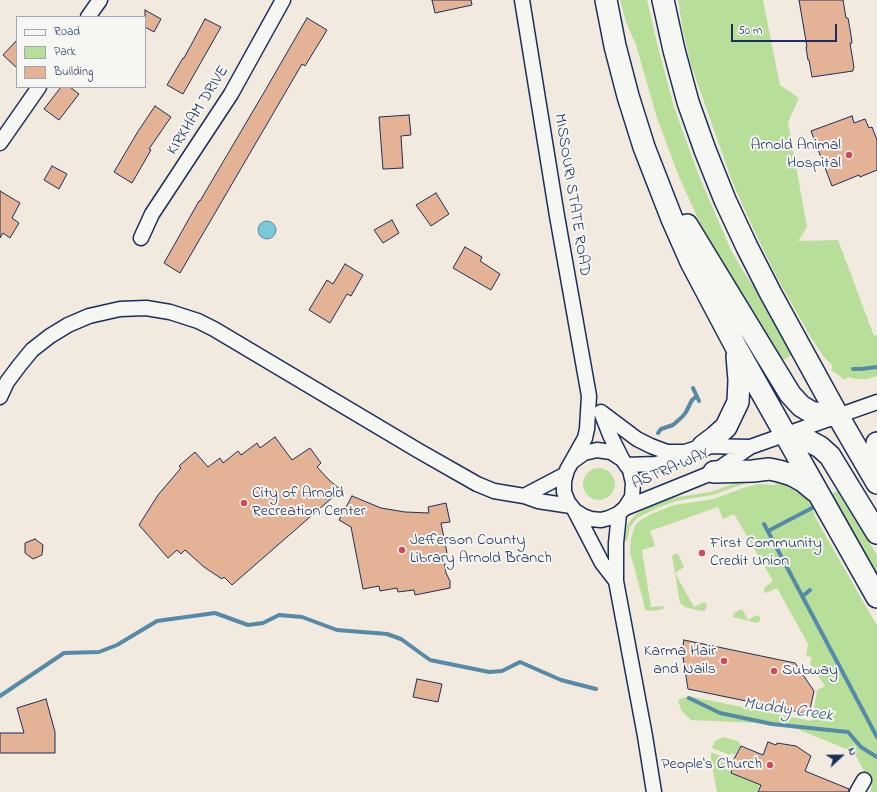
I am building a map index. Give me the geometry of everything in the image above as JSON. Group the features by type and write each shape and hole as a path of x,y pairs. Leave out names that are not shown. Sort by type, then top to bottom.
{"highway":[{"path":"606,0 615,46 628,96 653,171 691,262 736,347 877,597"},
{"path":"663,0 674,50 688,102 725,200 747,248 771,294 838,416 877,483"},
{"path":"653,171 790,394 801,406 812,412 838,416"},
{"path":"694,449 715,437 726,427 738,402 740,380 736,347"},
{"path":"785,435 809,441 820,446 830,456 877,533"},
{"path":"877,443 877,458"},
{"path":"714,472 769,469 779,470 803,481 818,493"}],"street":[{"path":"89,16 100,0"},
{"name":"KIRKHAM DRIVE","path":"141,238 156,208 231,94 283,0"},
{"name":"MISSOURI STATE ROAD","path":"522,0 557,216 589,396 585,438 573,461"},
{"path":"0,143 38,88"},
{"path":"0,397 7,382 32,350 50,336 68,325 89,316 120,309 146,308 170,312 198,321 214,329 477,484 494,491 524,496 538,501 573,509 583,516 592,519 601,520 609,518 622,511"},
{"name":"MISSOURI STATE ROAD","path":"589,396 601,412 610,435 624,462"},
{"name":"ASTRA WAY","path":"622,511 656,494 714,472 750,447 877,402"},
{"path":"601,412 637,439 650,446 667,452 694,449"},
{"name":"ASTRA WAY","path":"624,462 656,464 670,460 694,449 750,447"},
{"path":"616,581 602,563 564,492 564,481 566,474 573,461 584,453 597,450 611,452 624,462 630,470 633,483 632,497 622,511 616,542 616,581 654,792"},
{"path":"524,496 566,474"},
{"path":"857,792 864,780"}],"green space":[{"path":"620,0 647,0 674,107 699,176 731,250 756,290 792,355 778,363 735,290 701,225 679,177 657,118 636,45 626,22"},
{"path":"678,0 763,0 780,85 799,98 788,122 807,227 798,241 838,240 874,336 877,335 877,376 867,379 848,377 845,380 831,370 833,366 824,357 810,336 776,276 732,181 691,65"},
{"path":"596,468 602,468 612,475 615,484 614,490 608,497 602,500 596,500 586,493 583,487 583,481 590,471"},
{"path":"773,477 773,481 750,482 712,495 676,501 657,508 637,518 630,527 627,541 624,541 627,525 635,515 644,509 672,498 711,492 749,478"},
{"path":"777,478 784,480 813,503 812,507 815,517 877,626 877,792 870,792 872,786 854,752 797,729 757,723 691,720 681,710 678,700 688,696 812,721 817,690 825,686 810,664 812,657 806,656 808,644 777,588 766,593 764,592 764,588 773,581 734,514 723,519 718,507 650,531 655,546 642,550 651,607 664,607 663,609 653,611 645,610 630,552 631,538 638,522 649,515 674,505 713,499 759,484 775,485"},
{"path":"837,491 877,555 877,575 870,566 831,494"},
{"path":"678,554 684,567 675,573 694,607 705,602 707,606 705,610 702,611 685,607 680,603 672,556"},
{"path":"742,609 748,620 757,615 760,617 760,621 757,623 733,617 734,613"},
{"path":"723,737 738,741 740,744 741,747 735,755 731,753 730,755 712,748 715,741"},
{"path":"711,752 728,759 728,761 732,763 729,770 730,772 760,784 757,792 717,792 711,761"}],"water":[{"path":"267,221 271,222 275,226 275,234 271,238 267,239 263,238 259,234 258,230 259,226 263,222"}],"building":[{"path":"432,0 471,0 472,5 435,13"},
{"path":"799,0 843,0 851,35 852,43 850,43 854,68 853,71 812,77"},
{"path":"145,10 161,19 154,32 146,28"},
{"path":"307,18 327,30 305,66 302,64 180,273 164,263"},
{"path":"205,19 221,27 183,94 167,85 184,58"},
{"path":"16,41 16,67 3,55"},
{"path":"60,88 71,88 79,94 59,120 44,109"},
{"path":"155,106 171,117 149,149 151,150 132,183 114,172"},
{"path":"409,115 411,135 401,136 403,168 383,169 379,117"},
{"name":"Arnold Animal Hospital","path":"852,116 854,123 865,119 869,128 872,127 877,140 877,170 860,177 859,175 832,186 811,131"},
{"path":"52,166 67,174 59,189 44,180"},
{"path":"0,191 20,203 12,218 19,223 10,238 3,233 0,238"},
{"path":"436,193 449,214 431,226 416,205"},
{"path":"392,220 399,233 383,243 374,230"},
{"path":"465,247 482,257 480,261 500,274 491,290 453,268"},
{"path":"345,264 363,275 351,296 347,294 330,323 309,310 327,280 333,284"},
{"path":"275,437 292,460 310,448 321,463 317,467 341,490 232,585 224,577 222,579 204,567 185,550 181,554 177,550 168,558 139,525 158,495 181,468 179,466 195,452 208,467 220,458 223,463 238,451 241,455 257,443 260,448"},
{"path":"352,496 381,508 405,512 429,513 428,507 446,503 450,522 441,523 448,558 444,559 446,573 450,581 450,588 415,595 414,590 398,592 397,588 380,591 379,586 363,589 351,527 339,520"},
{"path":"35,539 43,545 42,555 33,559 25,553 25,543"},
{"path":"684,640 795,663 814,691 809,714 688,689 682,651"},
{"path":"417,679 442,684 438,702 413,697"},
{"path":"46,699 55,732 55,753 0,753 0,733 24,733 17,708"},
{"name":"People's Church","path":"768,742 776,745 777,743 796,746 811,756 805,771 849,789 849,792 758,792 761,785 731,773 734,759 741,746 763,755"}],"waterway":[{"path":"853,369 877,367"},
{"path":"693,388 699,401"},
{"path":"658,433 661,429 673,425 682,417 692,400 697,396"},
{"path":"768,531 812,508"},
{"path":"764,524 877,737"},
{"path":"803,596 810,590"},
{"name":"Muddy Creek","path":"0,696 64,653 99,652 117,645 157,621 215,613 248,625 263,623 279,615 302,617 337,630 387,634 401,639 430,660 489,672 502,671 520,662 561,680 596,689"},
{"name":"Muddy Creek","path":"689,698 720,713 772,724 848,732 861,747 877,757"}],"place":[{"name":"Arnold Animal Hospital","path":"849,155"},
{"name":"City of Arnold Recreation Center","path":"244,503"},
{"name":"Jefferson County Library Arnold Branch","path":"402,550"},
{"name":"First Community Credit Union","path":"702,553"},
{"name":"Karma Hair and Nails","path":"724,661"},
{"name":"Subway","path":"774,671"},
{"name":"People's Church","path":"770,765"}]}
